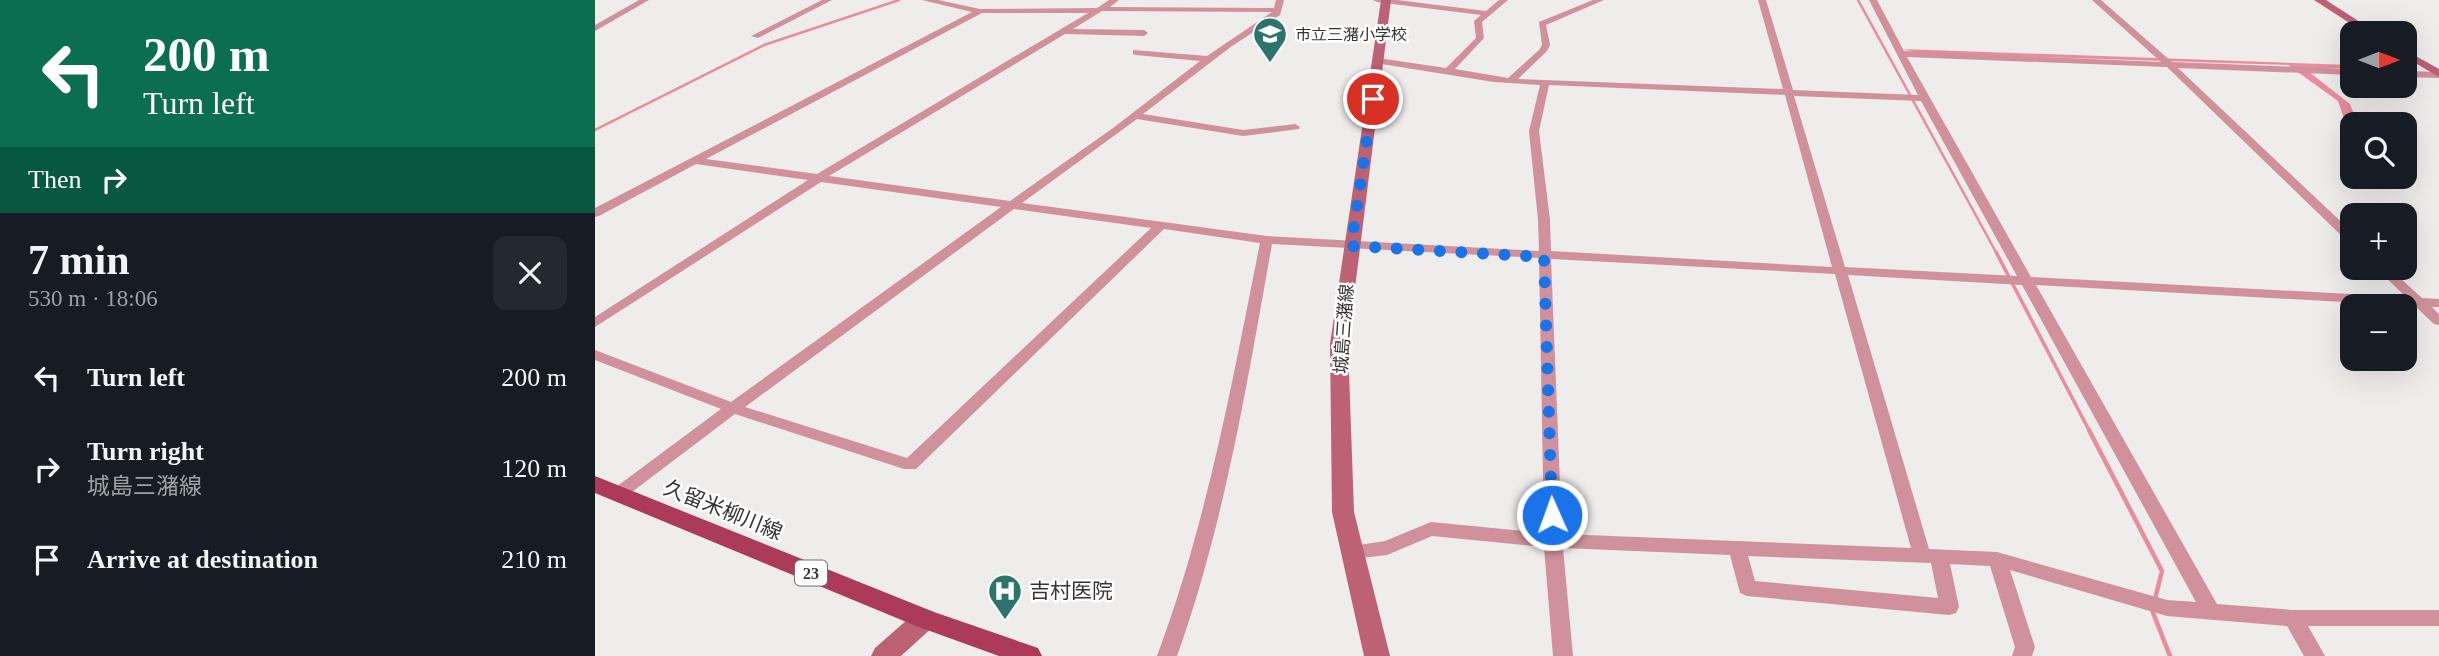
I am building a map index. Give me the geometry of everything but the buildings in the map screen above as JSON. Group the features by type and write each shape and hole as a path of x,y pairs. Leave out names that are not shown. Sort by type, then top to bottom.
{"main road":[{"path":"2319,0 2353,21"},
{"name":"城島三潴線","path":"1377,656 1343,512 1339,367 1351,246 1378,61 1383,1"},
{"path":"2417,60 2439,75"},
{"name":"久留米柳川線","path":"595,484 1017,654"},
{"path":"884,656 925,619"}],"street":[{"path":"595,28 645,0"},
{"path":"755,36 828,0"},
{"path":"926,0 980,11 1279,5"},
{"path":"1040,11 1052,0"},
{"path":"595,323 820,177 1115,0"},
{"path":"1449,70 1480,38 1478,21 1504,0"},
{"path":"1510,81 1543,51 1546,45 1542,24 1600,0"},
{"path":"1737,548 1747,588 1949,607 1840,273 1762,0"},
{"path":"1873,0 1924,98 2211,611"},
{"path":"2096,0 2340,228"},
{"path":"1383,1 1408,1 1486,13"},
{"path":"618,494 732,408 780,376 858,314 1136,116 1206,59 1279,5"},
{"path":"595,213 980,11"},
{"path":"1064,31 1145,33"},
{"path":"1900,51 2340,71"},
{"path":"1136,52 1206,59"},
{"path":"1378,61 1510,81 1924,98"},
{"path":"2417,74 2439,75"},
{"path":"1545,83 1534,131 1544,220 1553,541 1563,656"},
{"path":"1136,116 1243,133 1294,127"},
{"path":"696,161 1267,240 1840,273 2439,303"},
{"path":"595,355 732,408 910,466 1160,226"},
{"path":"1167,656 1190,598 1219,478 1267,240"},
{"path":"2395,280 2439,321"},
{"path":"1352,552 1387,548 1431,529 1553,541 1997,559 2167,608 2293,618 2439,618"},
{"path":"1997,559 2025,647 2022,656"},
{"path":"2293,618 2315,656"}],"shaded area":[{"path":"1902,49 2340,65 2340,68 2304,68 2350,104 2353,112 2342,112 2338,101 2288,65 1919,53"}],"waterway":[{"path":"595,130 764,45 899,0"},
{"path":"1858,0 1997,254"},
{"path":"1996,252 2090,432"},
{"path":"2089,430 2162,571 2155,599"},
{"path":"2152,610 2170,656"}],"place":[{"name":"市立三潴小学校","path":"1270,64"},
{"name":"吉村医院","path":"1005,621"}],"route":[{"path":"1373,99 1351,246 1544,257 1552,515"}]}
